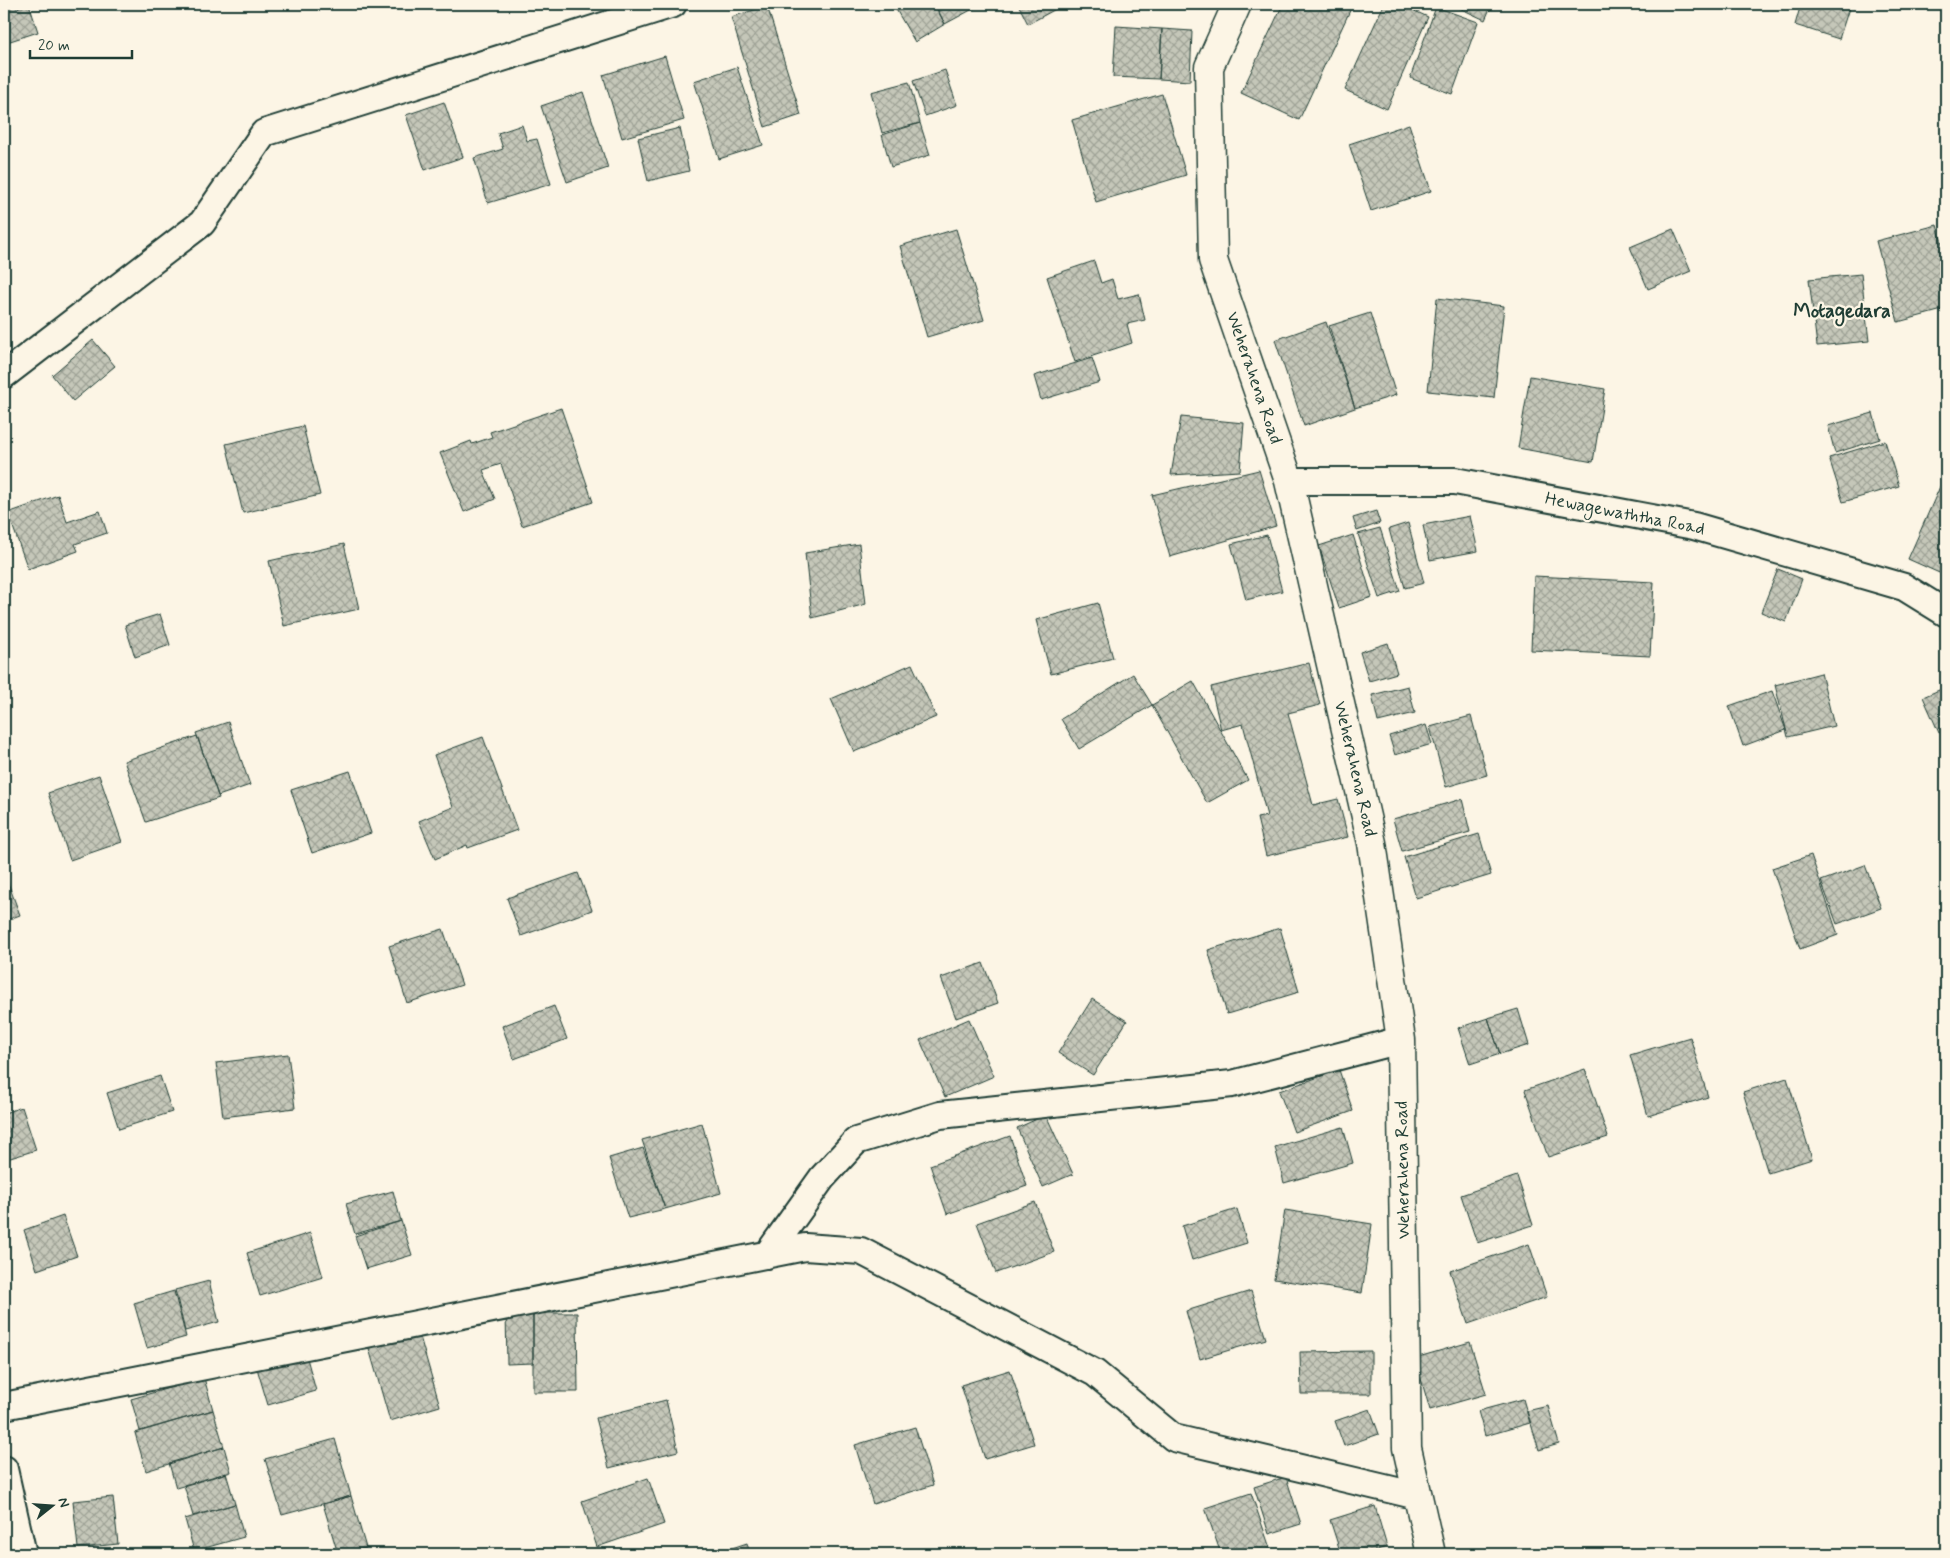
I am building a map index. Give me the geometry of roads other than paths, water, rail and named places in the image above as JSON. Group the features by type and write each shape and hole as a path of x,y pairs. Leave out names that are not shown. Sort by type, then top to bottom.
{"main road":[{"name":"Weherahena Road","path":"1237,4 1209,67 1213,260 1289,480 1372,843 1401,1040 1407,1448 1432,1554"}],"street":[{"path":"4,375 202,223 264,133 672,4"},
{"name":"Hewagewaththa Road","path":"1289,480 1455,481 1694,526 1904,587 1946,613"},
{"path":"767,1255 822,1178 856,1141 940,1115 1232,1084 1401,1040"},
{"path":"4,1406 805,1247 861,1251 1095,1373 1174,1438 1418,1496"},
{"path":"4,1469 23,1554"}],"district":[{"name":"Motagedara","path":"1842,311"}]}
